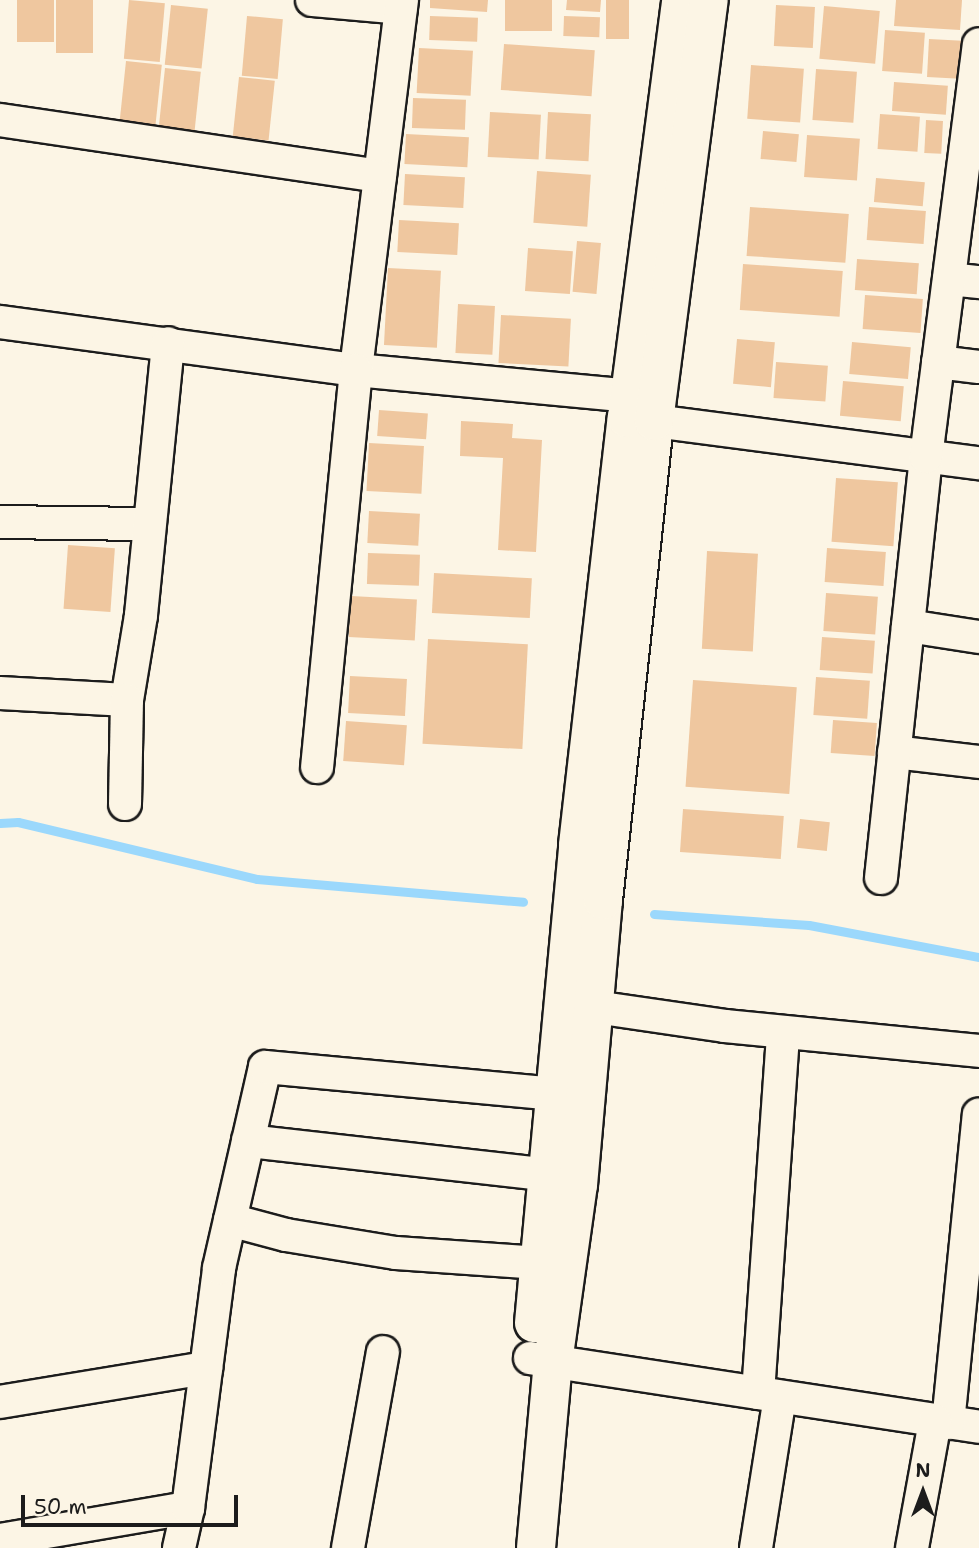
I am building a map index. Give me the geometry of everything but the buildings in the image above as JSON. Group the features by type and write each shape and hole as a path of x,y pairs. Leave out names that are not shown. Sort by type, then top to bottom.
{"main road":[{"path":"536,1548 542,1360 540,1263 556,1094 588,898 681,0"},
{"path":"637,411 709,0"},
{"path":"511,1548 542,1360 578,1185 595,1007 588,898"}],"street":[{"path":"317,766 356,370 402,4 320,0"},
{"path":"881,878 938,362 964,280 979,44"},
{"path":"0,120 380,176"},
{"path":"0,323 168,343 356,370 979,464"},
{"path":"125,804 127,700 141,615 168,343"},
{"path":"938,362 979,367"},
{"path":"0,522 149,524"},
{"path":"908,626 979,637"},
{"path":"0,693 127,700"},
{"path":"894,752 979,762"},
{"path":"595,1007 783,1032 979,1051"},
{"path":"756,1548 769,1395 783,1032"},
{"path":"179,1548 188,1508 219,1268 265,1068 556,1094"},
{"path":"912,1548 942,1422 979,1115"},
{"path":"248,1141 549,1175"},
{"path":"230,1220 286,1235 396,1253 540,1263"},
{"path":"348,1548 383,1352"},
{"path":"542,1360 979,1427"},
{"path":"0,1402 206,1368"},
{"path":"0,1540 188,1508"}],"waterway":[{"path":"0,823 18,822 257,879 523,902"},
{"path":"654,914 809,925 979,957"}]}
